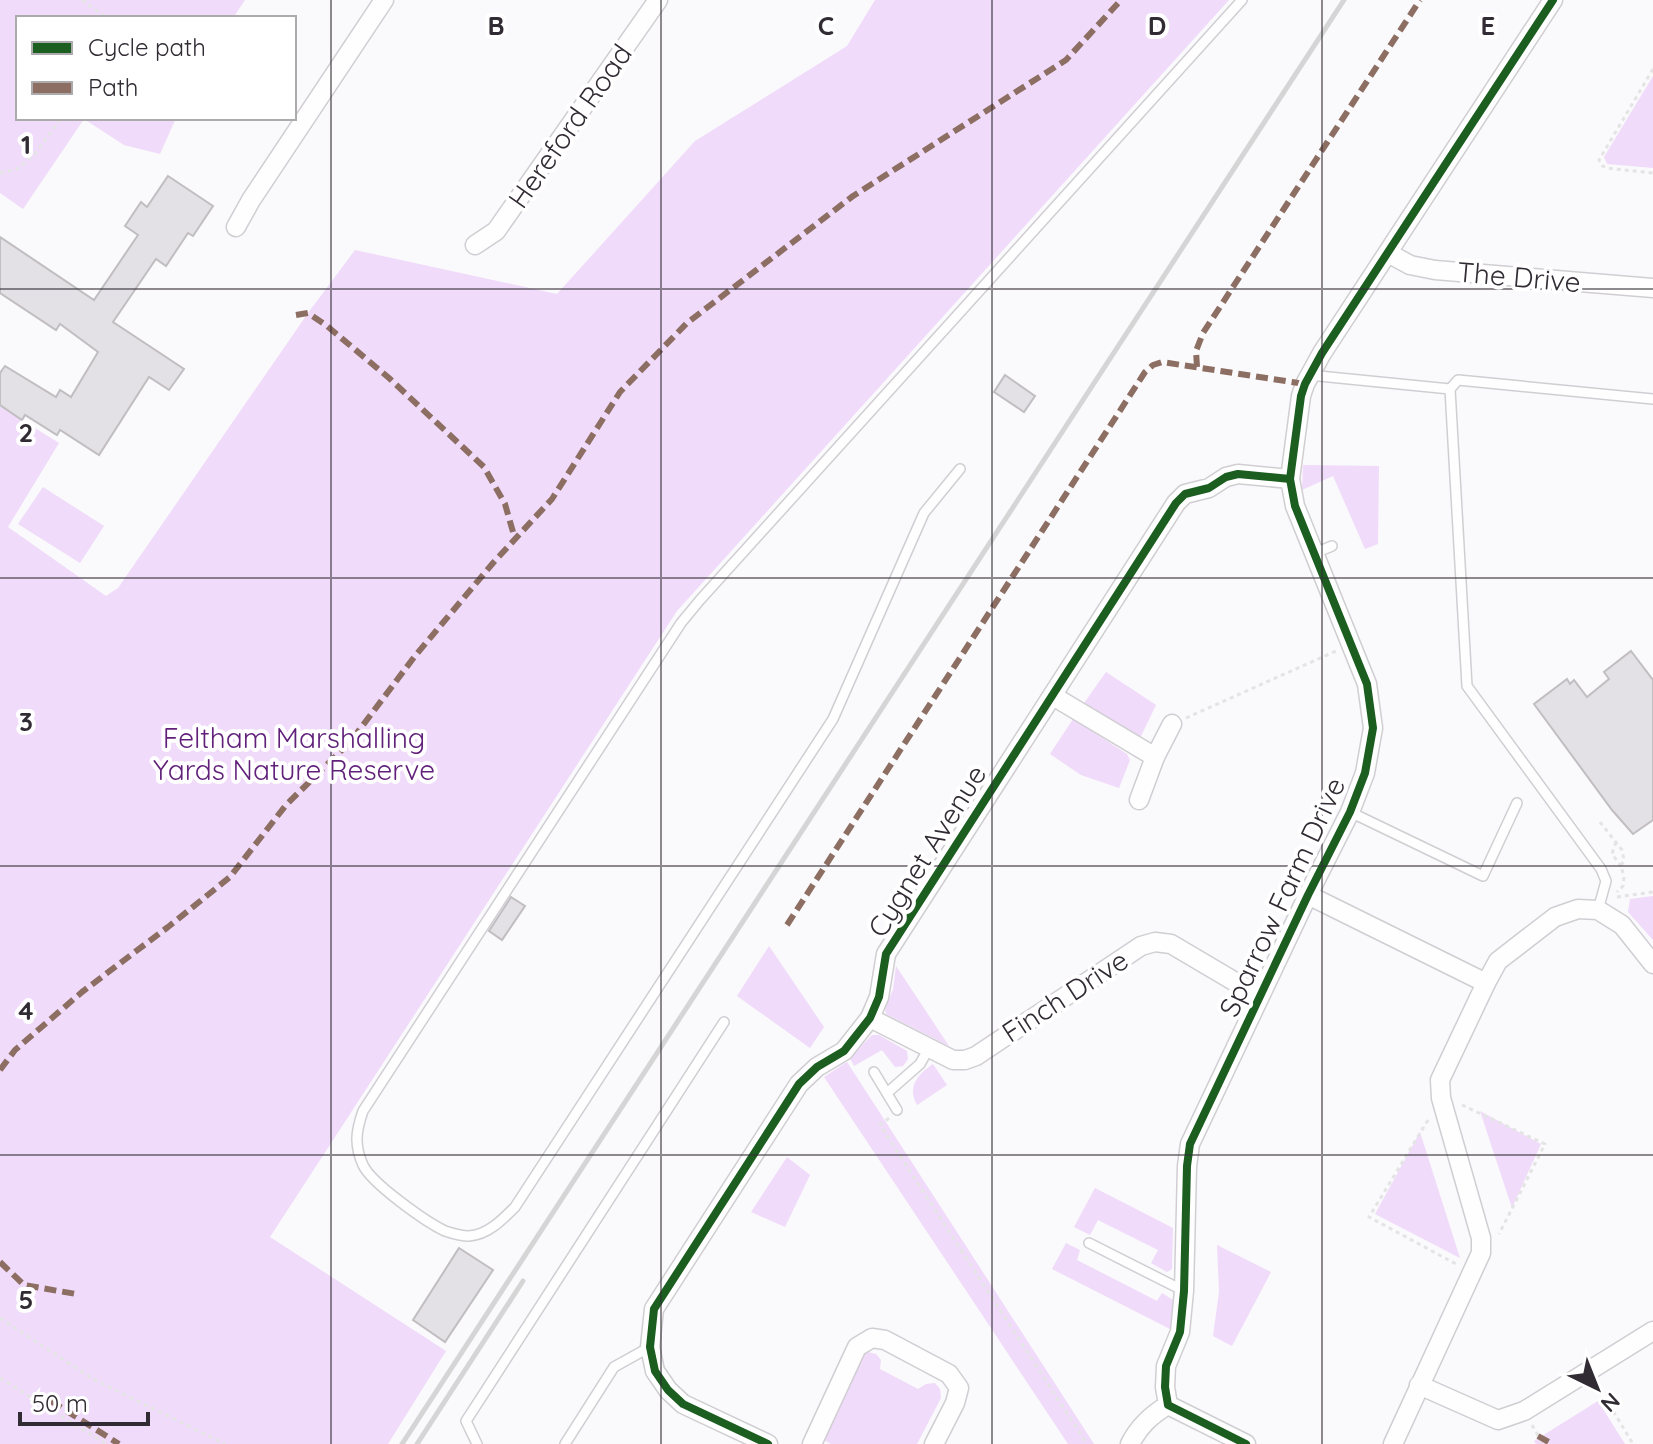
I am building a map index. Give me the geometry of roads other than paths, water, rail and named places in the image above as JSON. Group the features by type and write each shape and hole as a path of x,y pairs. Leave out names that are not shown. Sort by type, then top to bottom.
{"street":[{"path":"236,227 384,0"},
{"name":"Hereford Road","path":"475,245 496,231 658,0"},
{"name":"Sparrow Farm Drive","path":"1168,1405 1166,1366 1180,1332 1184,1291 1190,1144 1350,812 1365,773 1373,728 1367,684 1323,550 1295,506 1290,479 1301,396 1322,353 1553,0"},
{"name":"The Drive","path":"1388,253 1410,265 1435,270 1653,288"},
{"name":"Cygnet Avenue","path":"768,1444 683,1404 668,1390 655,1371 650,1347 654,1309 799,1084 817,1067 844,1051 870,1018 879,997 886,954 1176,503 1185,494 1209,488 1226,477 1238,474 1290,479"},
{"path":"1053,696 1155,757"},
{"path":"1139,800 1155,757 1172,724"},
{"path":"1308,895 1486,983"},
{"path":"1393,1444 1481,1253 1481,1238 1441,1098 1440,1080 1486,983 1498,961 1555,917 1578,909 1598,910 1622,925 1653,964"},
{"name":"Finch Drive","path":"870,1018 953,1060 965,1060 976,1056 1141,946 1155,942 1171,944 1259,996"},
{"path":"1419,1385 1498,1420 1524,1411 1653,1331"},
{"path":"812,1444 857,1347 872,1338 885,1340 949,1374 959,1388 955,1403 934,1444"},
{"path":"1130,1444 1152,1414 1168,1405 1246,1444"}],"lane":[{"path":"960,469 924,513 833,719 515,1207 495,1226 470,1236 447,1232 385,1191 364,1169 358,1151 356,1129 363,1111 681,623 1242,0"},
{"path":"1309,375 1450,389"},
{"path":"1598,910 1606,881 1601,869 1467,686 1450,389 1458,380 1653,399"},
{"path":"1350,812 1483,876 1517,803"},
{"path":"477,1444 466,1421 724,1022"},
{"path":"887,1093 920,1064 929,1048"},
{"path":"874,1072 897,1110"},
{"path":"1089,1243 1184,1291"},
{"path":"565,1444 614,1367 650,1347"}],"railway":[{"path":"402,1444 1344,0"},
{"path":"417,1444 523,1281"}],"park label":[{"name":"Feltham Marshalling Yards Nature Reserve","path":"294,754"}]}
